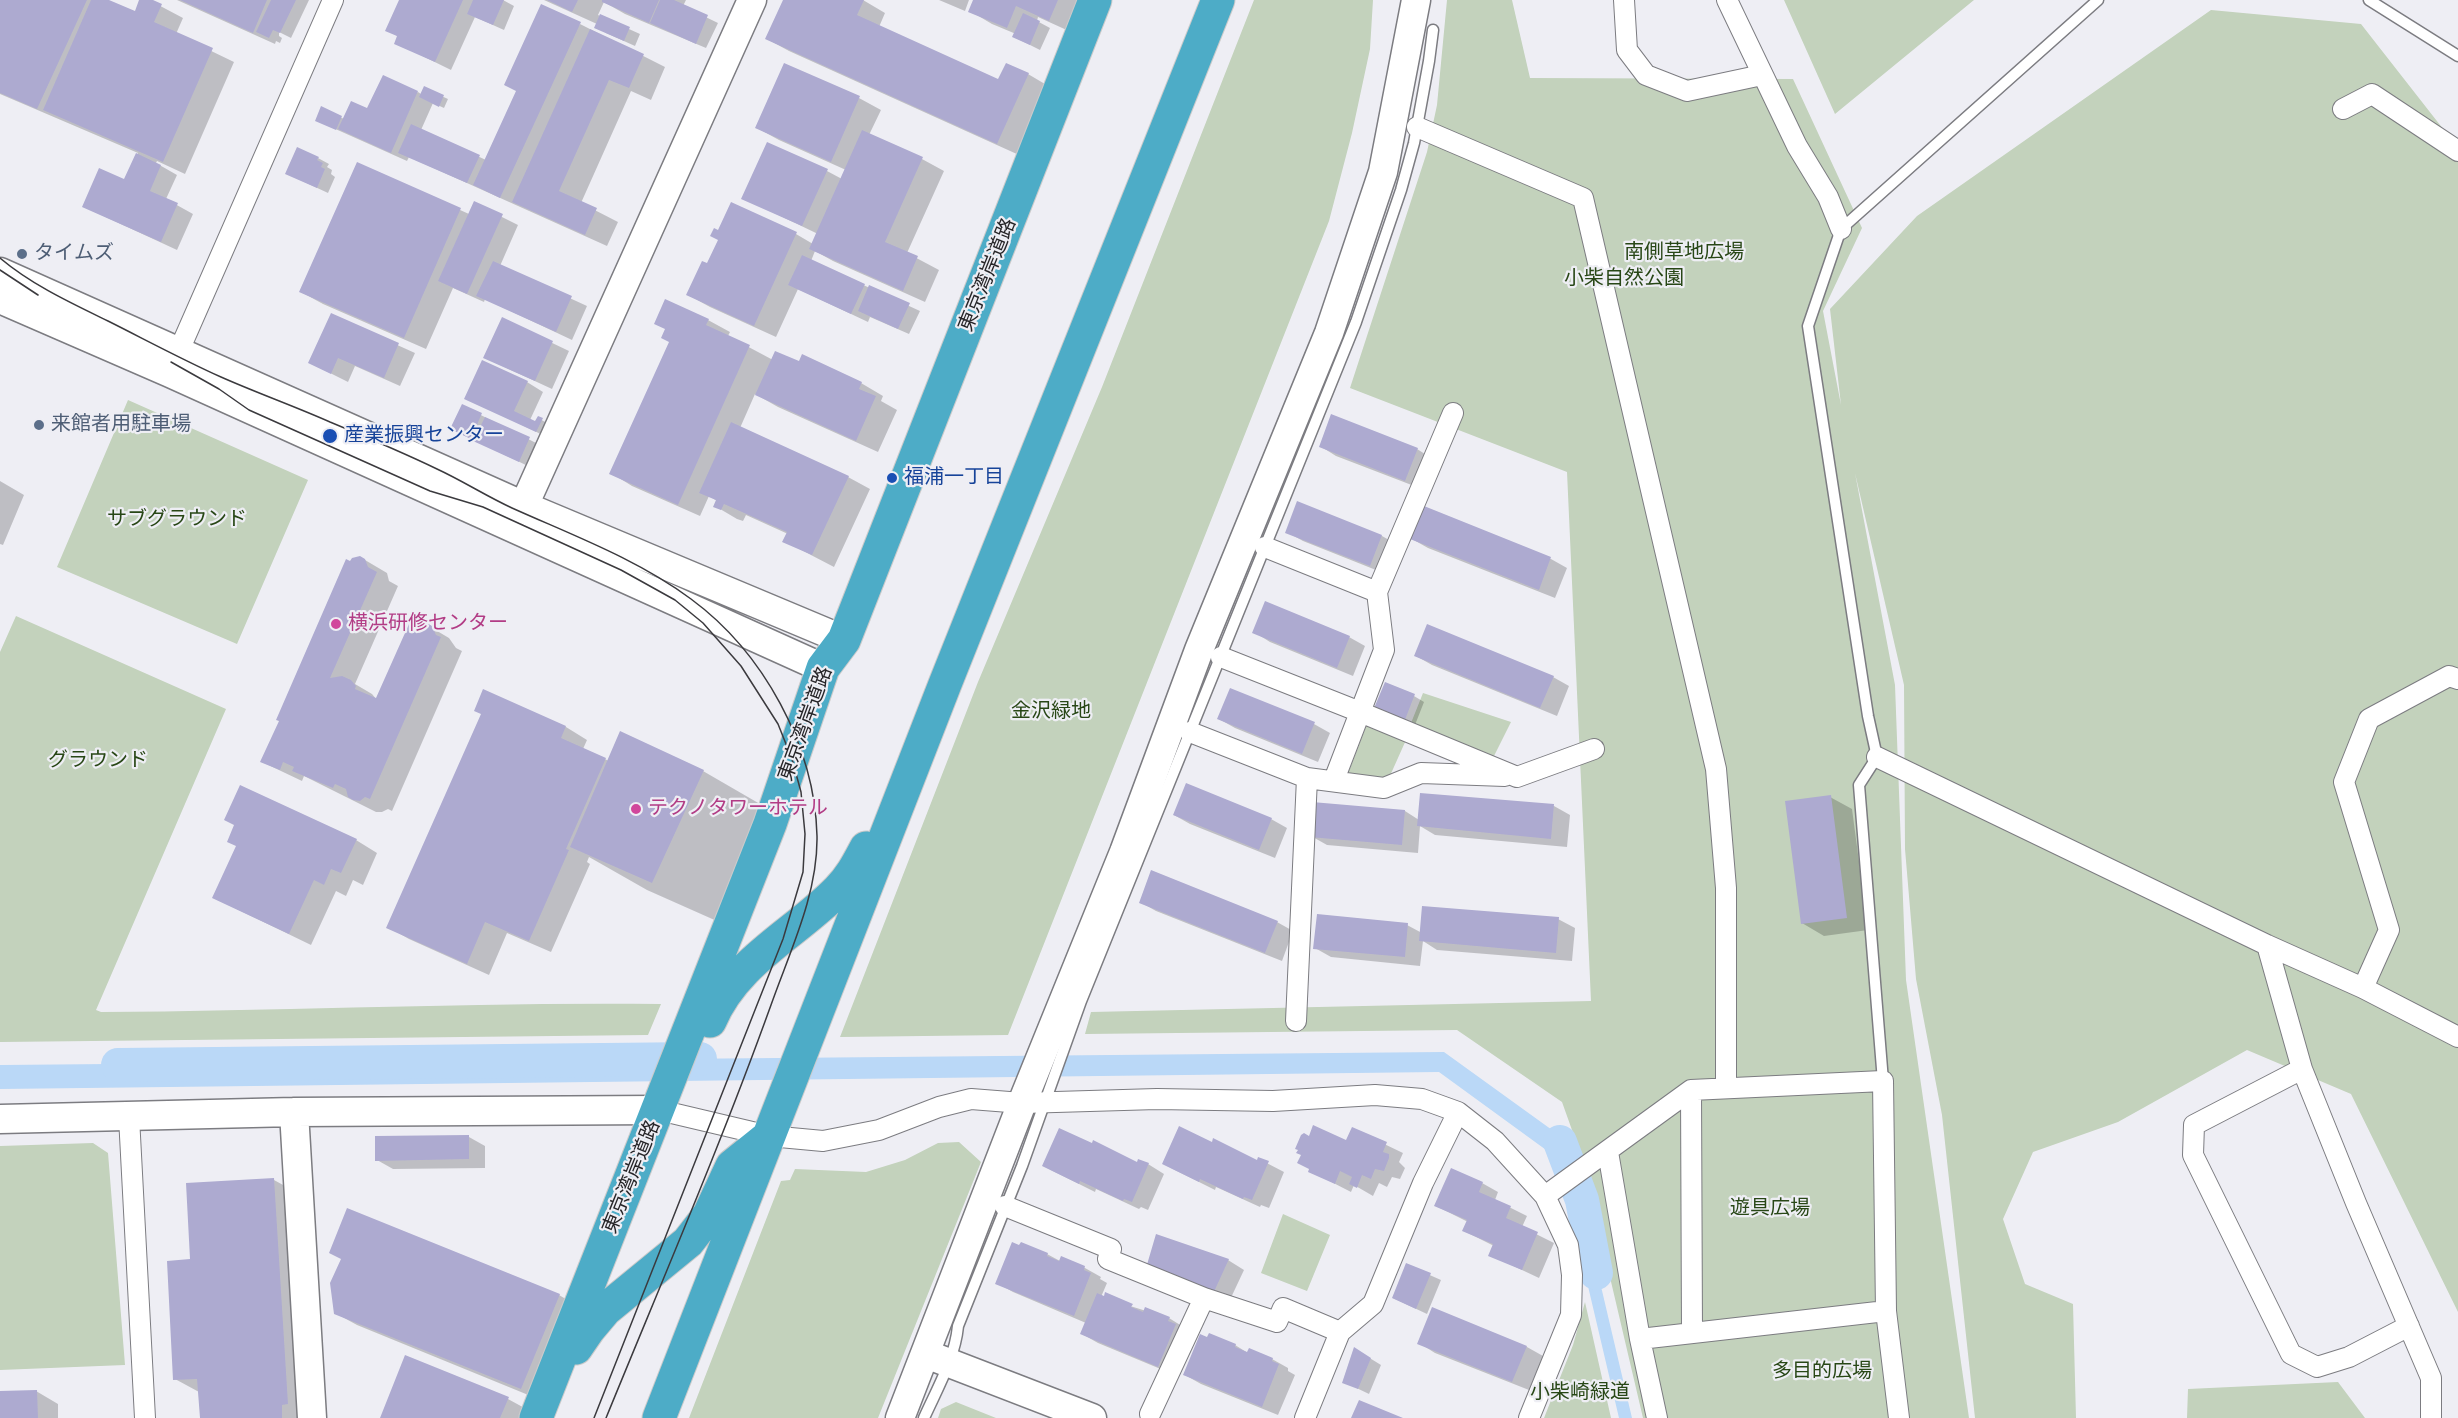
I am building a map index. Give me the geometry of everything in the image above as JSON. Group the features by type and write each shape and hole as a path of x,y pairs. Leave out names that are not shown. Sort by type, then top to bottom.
{"highway":[{"name":"東京湾岸道路","path":"536,1418 770,824 823,668 844,640 1095,0"},
{"path":"659,1418 945,684 1218,0"},
{"path":"659,1110 680,1094 714,1012 733,983 770,947 838,891 855,871 918,728 945,684"},
{"path":"536,1418 589,1329 620,1297 688,1242 709,1215 732,1166 769,1136"}],"street":[{"path":"174,362 333,0"},
{"path":"519,517 752,0"},
{"path":"900,1418 937,1358 1058,1039 1199,650 1329,333 1383,172 1416,0"},
{"path":"1624,0 1627,50 1646,75 1687,91 1762,75"},
{"path":"1727,0 1797,146 1828,197 1841,229"},
{"path":"2343,109 2372,94 2458,151"},
{"path":"1417,127 1583,198 1716,769 1726,888 1726,1088"},
{"path":"0,272 174,362 519,517 823,668"},
{"path":"0,299 174,362"},
{"path":"1334,780 1384,650 1377,592 1453,413"},
{"path":"519,517 844,640"},
{"path":"1265,547 1377,592"},
{"path":"1221,657 1517,777"},
{"path":"2363,988 2389,930 2344,782 2369,719 2449,676 2458,679"},
{"path":"1190,732 1307,778 1384,788 1420,773 1517,777 1594,749"},
{"path":"1877,757 2267,945 2363,988 2458,1037"},
{"path":"1296,1021 1307,778"},
{"path":"2267,945 2302,1069 2431,1378 2431,1418"},
{"path":"2302,1069 2194,1125 2193,1155 2291,1354 2317,1367 2349,1358 2409,1326"},
{"path":"1550,1192 1691,1090 1883,1081 1886,1311 1899,1418"},
{"path":"0,1119 294,1112 659,1110 769,1136 823,1141 879,1130 939,1107 971,1099 1039,1089 1157,1099 1273,1101 1375,1095 1422,1099 1458,1112 1495,1141 1550,1192 1568,1245 1572,1275 1570,1315 1529,1418"},
{"path":"1691,1090 1692,1332"},
{"path":"294,1112 312,1418"},
{"path":"1305,1418 1340,1332 1372,1304 1423,1183 1458,1112"},
{"path":"129,1117 145,1418"},
{"path":"1608,1152 1640,1339 1657,1418"},
{"path":"1005,1206 1111,1249 1108,1259 1204,1298 1277,1322 1283,1308 1340,1332"},
{"path":"1150,1414 1204,1298"},
{"path":"1640,1339 1886,1311"},
{"path":"937,1358 1092,1418"}],"lane":[{"path":"1883,1081 1859,785 1877,757 1868,716 1808,326 1841,229 2098,0"},
{"path":"2369,0 2458,56"},
{"path":"1058,1039 1190,732 1356,322 1401,190 1430,62 1432,30"},
{"path":"924,1418 937,1358 957,1337 957,1326 1005,1206 1039,1089"}],"green space":[{"name":"金沢緑地","path":"1254,0 1373,0 1370,49 1352,133 1329,221 1008,1035 840,1037 978,682 1102,387"},
{"path":"1447,0 1512,0 1530,78 1793,79 1862,228 1823,311 1841,405 1830,309 1917,216 2211,10 2361,24 2458,148 2458,1312 2351,1094 2247,1050 2118,1122 2033,1152 2003,1219 2025,1284 2073,1304 2076,1418 1975,1418 1942,1115 1916,979 1905,849 1904,685 1855,473 1895,685 1906,980 1969,1418 1643,1418 1582,1158 1562,1102 1457,1030 1085,1034 1091,1012 1591,1001 1567,472 1350,388 1427,152 1437,105"},
{"path":"1784,0 1974,0 1835,114"},
{"name":"サブグラウンド","path":"128,400 308,480 237,644 57,567"},
{"name":"グラウンド","path":"16,616 226,709 96,1010 101,1012 521,1004 661,1004 648,1035 0,1042 0,652"},
{"path":"1423,693 1511,722 1494,756 1411,723"},
{"path":"1367,724 1406,740 1389,778 1347,776"},
{"path":"959,1142 981,1162 878,1418 689,1418 781,1181 790,1180 795,1169 866,1172 905,1160 938,1143"},
{"path":"93,1143 108,1153 125,1365 0,1370 0,1146"},
{"path":"1283,1214 1330,1235 1307,1291 1261,1273"},
{"name":"小柴崎緑道","path":"1585,1302 1611,1418 1544,1418 1573,1345"},
{"path":"2338,1382 2365,1418 2187,1418 2188,1389"},
{"path":"956,1402 996,1418 938,1418 941,1409"}],"water":[{"path":"1444,1052 1559,1135 1579,1193 1632,1418 1619,1418 1567,1197 1553,1155 1439,1072 0,1089 0,1065"}],"building":[{"path":"0,0 87,0 37,109 0,93"},
{"path":"91,0 109,0 135,11 139,0 153,0 162,4 154,22 213,48 163,162 43,110"},
{"path":"180,0 267,0 253,33"},
{"path":"271,0 296,0 280,33 273,30 269,38 256,32"},
{"path":"399,0 463,0 435,62 394,44 397,36 385,31"},
{"path":"473,0 504,0 493,25 467,14"},
{"path":"547,0 578,0 572,12"},
{"path":"602,0 659,0 649,23"},
{"path":"660,0 674,0 708,15 696,44 650,23"},
{"path":"783,0 864,0 857,15 998,79 1006,63 1029,73 997,144 765,39"},
{"path":"973,0 1058,0 1049,21 1016,6 1007,28 968,12"},
{"path":"541,4 581,22 500,198 473,185 516,91 504,85"},
{"path":"1023,13 1040,21 1030,45 1012,37"},
{"path":"600,14 630,27 624,41 594,28"},
{"path":"590,29 644,54 629,88 609,80 559,191 597,208 585,235 512,202"},
{"path":"784,63 860,96 831,162 755,128"},
{"path":"383,75 418,91 391,153 338,129 351,101 367,108"},
{"path":"424,86 444,95 439,107 419,97"},
{"path":"321,106 342,116 336,130 315,121"},
{"path":"411,124 480,155 467,183 398,153"},
{"path":"862,130 923,157 885,242 918,256 903,291 809,249"},
{"path":"767,142 828,169 802,226 741,199"},
{"path":"297,147 319,157 317,160 323,163 321,167 325,169 317,188 285,174"},
{"path":"136,153 161,165 150,191 178,203 161,242 82,207 99,168 124,179"},
{"path":"357,162 461,208 404,338 299,292"},
{"path":"474,201 503,214 467,294 438,281"},
{"path":"731,202 797,232 754,326 686,295 702,261 707,263 718,240 710,236 714,228 718,230"},
{"path":"802,255 865,284 851,314 788,285"},
{"path":"493,261 572,296 556,332 476,296"},
{"path":"869,285 910,303 898,329 858,311"},
{"path":"665,299 709,319 706,325 750,345 678,505 609,474 669,342 661,338 665,329 654,324"},
{"path":"331,313 399,343 384,378 338,358 331,374 308,363"},
{"path":"502,317 553,341 535,381 483,358"},
{"path":"775,351 799,361 802,354 862,382 859,389 876,396 856,441 755,395"},
{"path":"482,360 528,381 514,411 535,421 538,416 543,418 536,432 464,399"},
{"path":"462,404 482,413 471,439 450,429"},
{"path":"1331,414 1418,448 1405,481 1319,447"},
{"path":"485,417 530,437 519,462 473,441"},
{"path":"731,422 849,476 812,555 782,542 787,532 724,504 721,510 713,507 716,500 699,493"},
{"path":"1297,501 1382,535 1370,566 1285,533"},
{"path":"1424,506 1551,557 1539,590 1410,539"},
{"path":"360,556 365,559 368,567 377,572 330,678 342,676 351,680 356,686 355,689 376,698 409,624 417,628 427,623 432,626 436,635 441,637 370,799 365,797 360,801 348,797 346,789 335,784 333,788 292,771 294,767 283,762 280,770 260,762 346,559 350,561"},
{"path":"1265,601 1350,636 1337,668 1252,633"},
{"path":"1427,624 1554,676 1540,708 1414,656"},
{"path":"1385,682 1415,694 1403,725 1372,713"},
{"path":"1230,688 1315,722 1302,754 1217,719"},
{"path":"483,689 566,726 561,738 606,758 529,941 485,922 467,964 386,928 481,714 474,711"},
{"name":"テクノタワーホテル","path":"620,731 704,770 652,883 570,847"},
{"path":"1186,783 1272,818 1259,850 1173,815"},
{"path":"240,785 357,839 341,873 331,869 324,885 314,880 289,934 212,898 236,846 227,842 234,825 224,820"},
{"path":"1420,793 1554,804 1551,839 1417,826"},
{"path":"1831,795 1847,918 1801,924 1785,801"},
{"path":"1312,802 1405,810 1402,845 1309,837"},
{"path":"1151,870 1278,921 1265,953 1139,903"},
{"path":"1422,906 1559,917 1556,953 1419,941"},
{"path":"1317,914 1408,923 1405,957 1313,949"},
{"path":"1313,1125 1346,1140 1352,1127 1387,1142 1383,1152 1389,1154 1389,1158 1384,1171 1375,1169 1371,1179 1362,1175 1357,1188 1349,1184 1352,1177 1340,1171 1335,1184 1308,1172 1309,1169 1297,1163 1301,1155 1296,1153 1298,1150 1295,1149 1301,1135 1304,1133 1309,1136"},
{"path":"1179,1126 1212,1142 1213,1138 1257,1160 1258,1157 1269,1161 1252,1200 1244,1197 1243,1199 1200,1179 1199,1182 1162,1164"},
{"path":"1059,1128 1092,1143 1093,1140 1137,1162 1138,1159 1149,1163 1132,1202 1124,1199 1123,1201 1080,1181 1079,1184 1042,1166"},
{"path":"469,1135 469,1159 375,1161 375,1136"},
{"path":"1451,1168 1483,1182 1479,1192 1511,1206 1506,1218 1538,1232 1522,1270 1488,1256 1493,1244 1462,1231 1467,1220 1434,1206"},
{"path":"274,1178 288,1404 282,1405 282,1418 200,1418 197,1379 173,1380 167,1261 190,1259 186,1183"},
{"path":"347,1208 560,1294 521,1389 334,1314 330,1283 341,1259 329,1253"},
{"path":"1156,1234 1229,1259 1212,1296 1146,1268"},
{"path":"1012,1242 1019,1245 1021,1242 1048,1253 1047,1256 1059,1261 1061,1256 1085,1266 1084,1270 1091,1273 1074,1316 995,1284"},
{"path":"1406,1263 1431,1273 1416,1309 1392,1298"},
{"path":"1105,1292 1133,1304 1131,1307 1143,1312 1145,1307 1170,1317 1168,1321 1176,1324 1158,1367 1080,1334 1097,1293 1104,1296"},
{"path":"1432,1307 1527,1346 1512,1382 1417,1344"},
{"path":"1209,1333 1236,1344 1235,1347 1247,1352 1249,1348 1273,1358 1272,1361 1279,1364 1262,1407 1183,1375 1200,1334 1207,1337"},
{"path":"1354,1347 1371,1358 1358,1389 1342,1383"},
{"path":"405,1355 509,1397 500,1418 380,1418"},
{"path":"37,1390 38,1418 0,1418 0,1391"},
{"path":"1359,1400 1403,1418 1351,1418"}],"waterway":[{"path":"118,1065 700,1059"},
{"path":"1560,1142 1582,1200 1596,1273"}],"tram line":[{"path":"0,258 25,277 52,293 193,364 411,457 502,503 649,572 691,599 717,621 741,646 762,674 780,704 807,768 814,802 816,858 808,901 732,1109 606,1418"},
{"path":"0,270 38,295"},
{"path":"171,362 219,389 249,410 430,491 483,507 621,570 675,600 703,623 741,666 778,724 792,759 801,792 805,834 803,872 783,939 594,1418"}],"place":[{"name":"タイムズ","path":"22,254"},
{"name":"来館者用駐車場","path":"39,425"},
{"name":"産業振興センター","path":"330,436"},
{"name":"福浦一丁目","path":"892,478"},
{"name":"横浜研修センター","path":"336,624"},
{"name":"テクノタワーホテル","path":"636,809"}],"park label":[{"name":"南側草地広場","path":"1684,253"},
{"name":"小柴自然公園","path":"1624,279"},
{"name":"遊具広場","path":"1770,1209"},
{"name":"多目的広場","path":"1822,1372"}]}
